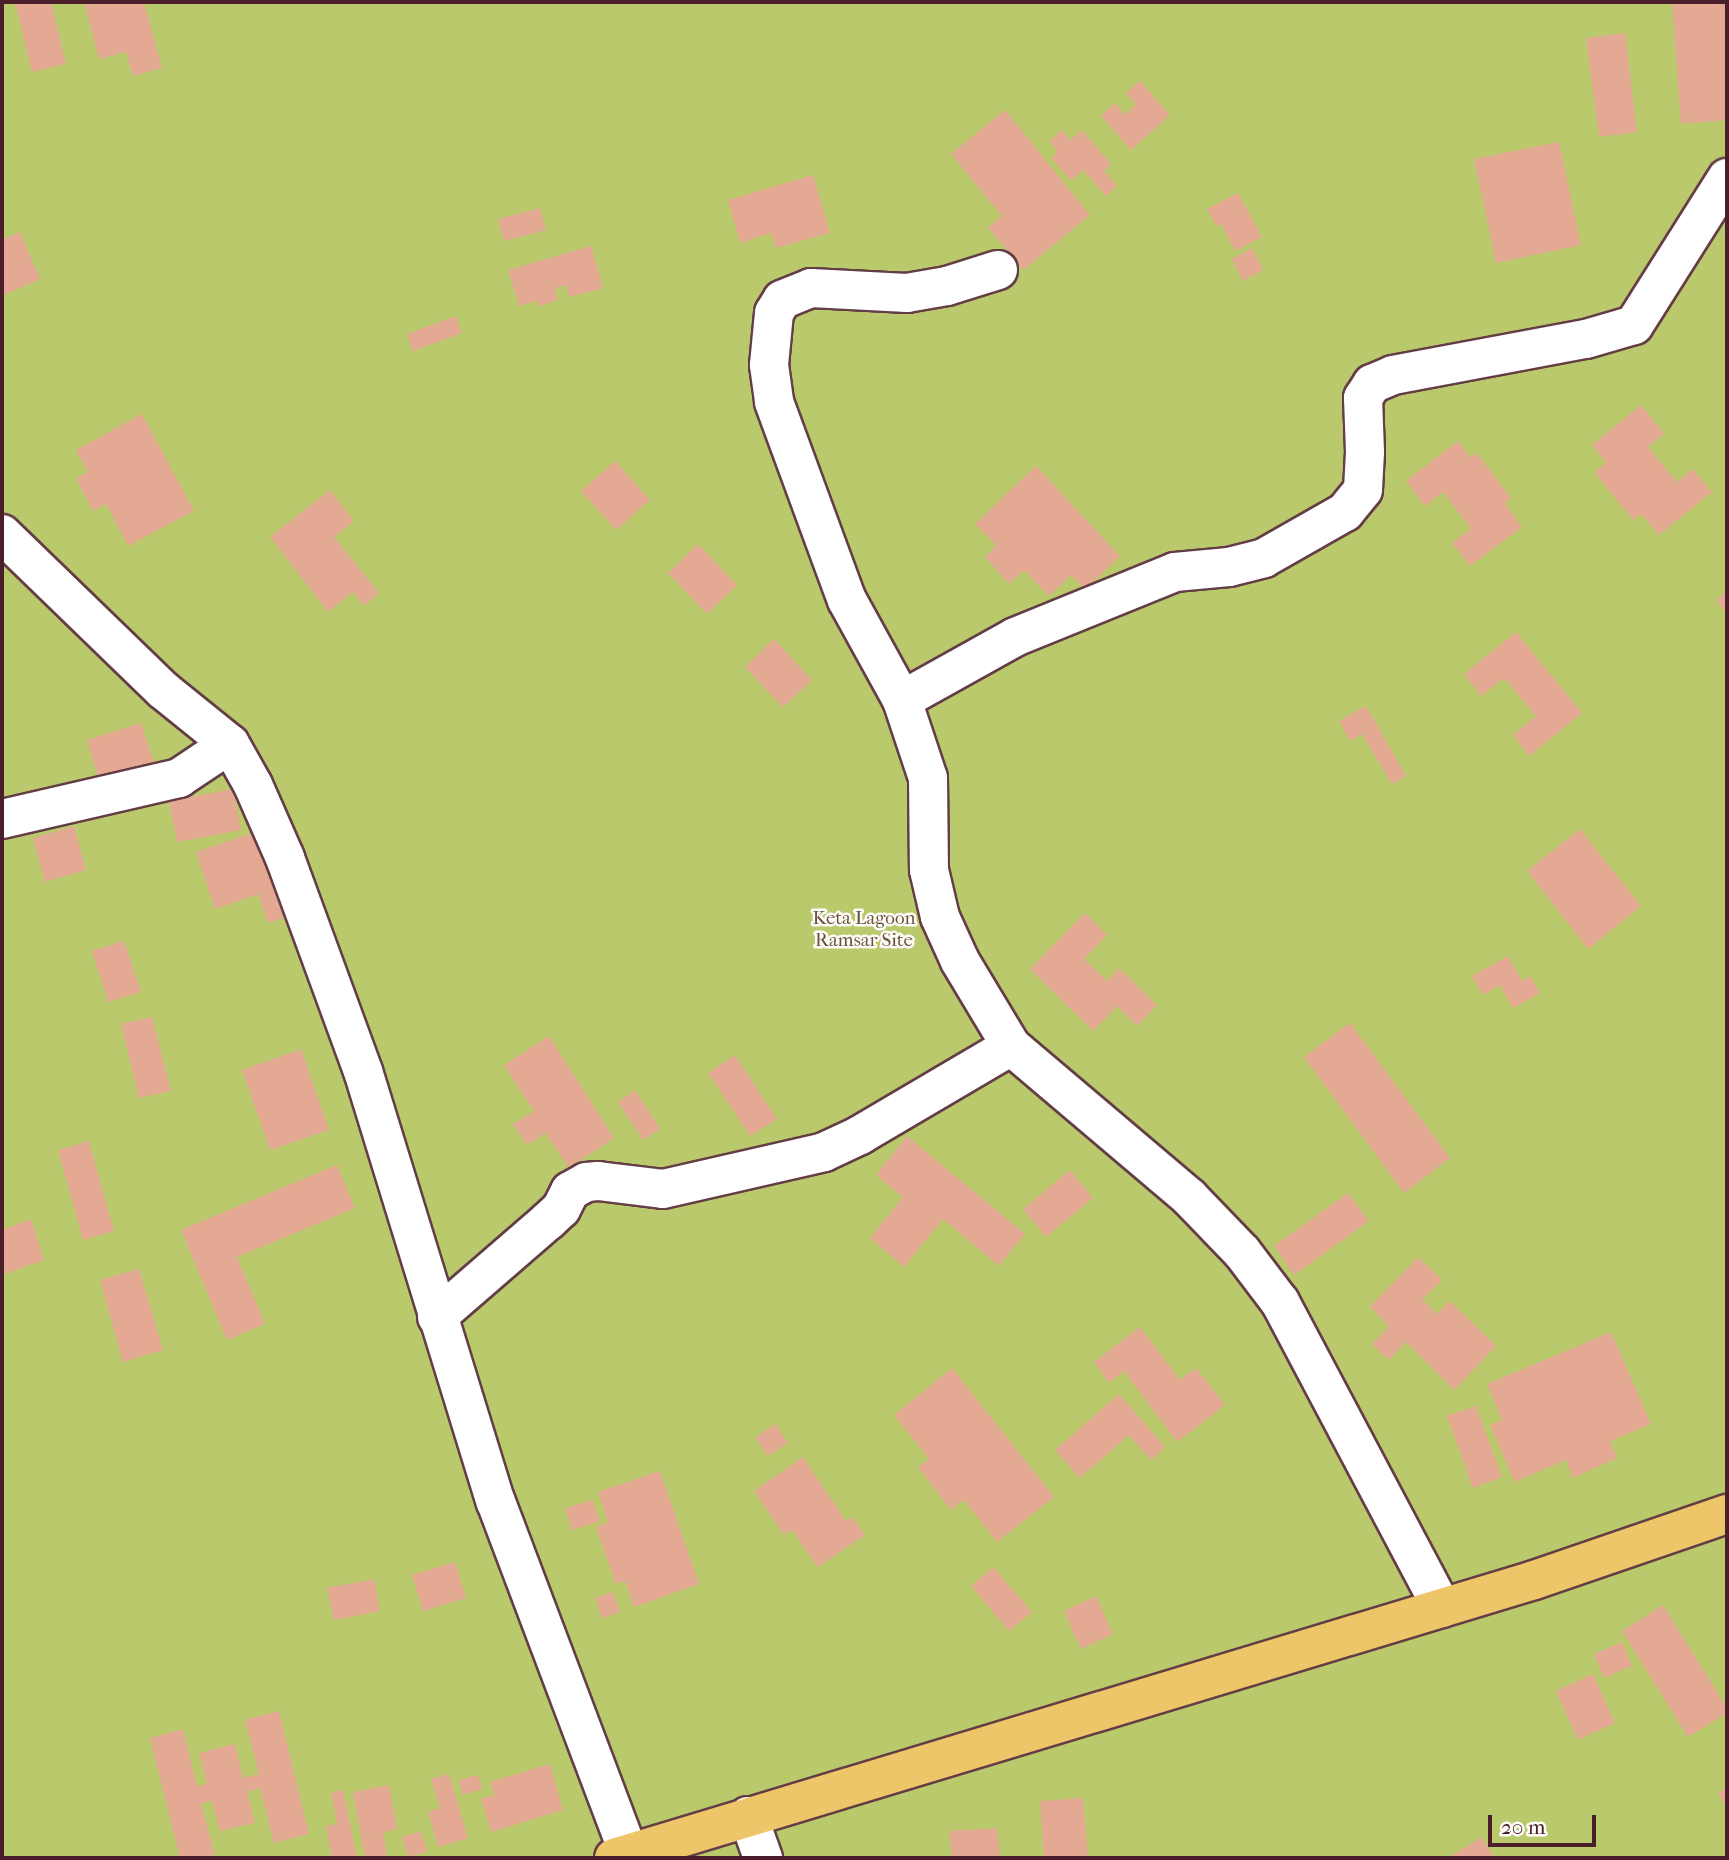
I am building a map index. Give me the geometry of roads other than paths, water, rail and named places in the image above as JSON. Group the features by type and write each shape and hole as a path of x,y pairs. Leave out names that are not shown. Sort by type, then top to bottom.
{"main road":[{"path":"621,1856 1442,1608 1727,1514"}],"street":[{"path":"901,700 1015,637 1175,572 1229,566 1264,558 1345,512 1363,491 1363,398 1372,384 1393,375 1586,339 1634,325 1727,178"},
{"path":"998,270 947,286 907,293 811,288 782,300 774,313 769,365 774,401 847,600 901,700 928,778 929,870 940,917 960,961 1011,1045 1188,1197 1241,1252 1265,1282 1311,1357 1442,1608"},
{"path":"2,534 163,690 230,744 253,785 285,858 363,1071 496,1502 621,1856"},
{"path":"2,819 180,778 230,744"},
{"path":"437,1317 548,1222 561,1209 570,1191 586,1182 663,1189 824,1152 860,1135 1011,1045"},
{"path":"748,1816 763,1858"}],"park label":[{"name":"Keta Lagoon Ramsar Site","path":"864,930"}]}
